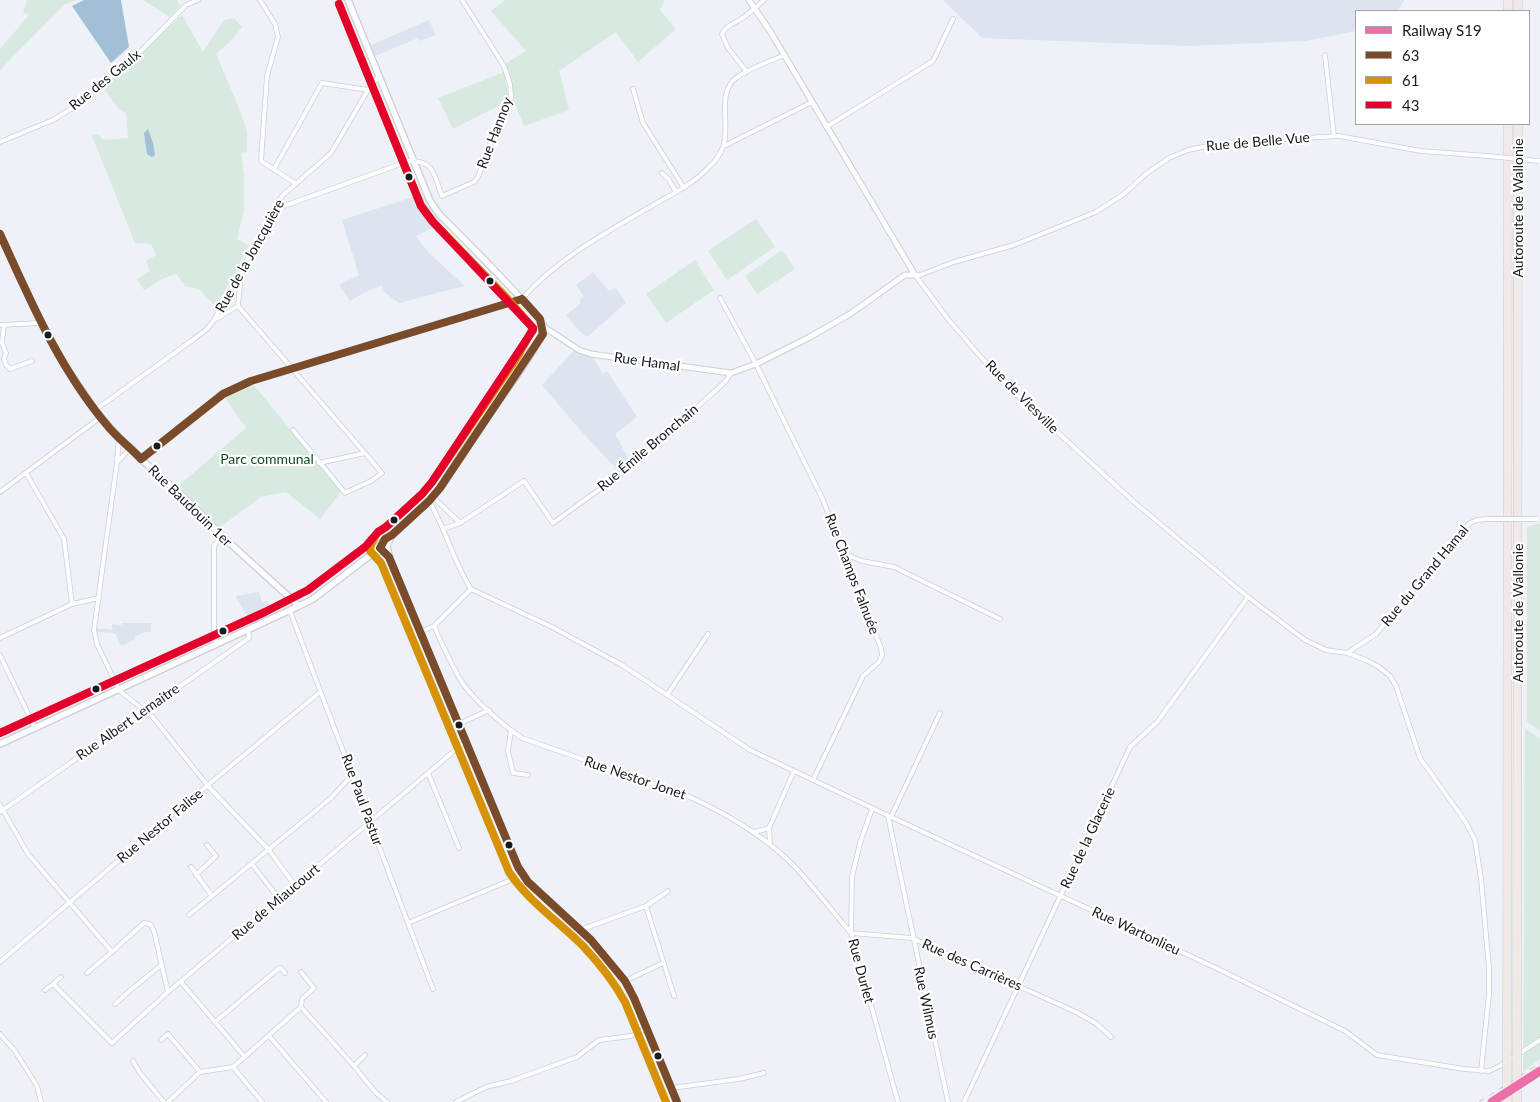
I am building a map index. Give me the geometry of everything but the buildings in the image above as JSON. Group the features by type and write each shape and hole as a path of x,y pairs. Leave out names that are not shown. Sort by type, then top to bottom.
{"highway":[{"name":"Autoroute de Wallonie","path":"1507,1102 1508,125"},
{"name":"Autoroute de Wallonie","path":"1517,1102 1518,125"}],"main road":[{"path":"348,0 426,193 440,215 522,299 542,322 544,327 542,334 520,369 431,499 392,535 384,539 383,547"},
{"name":"Rue Baudouin 1er","path":"0,234 41,322 64,364 95,410 119,438 299,606"},
{"path":"0,744 290,611 313,599 375,550 383,547"},
{"path":"383,547 389,551 389,557 523,876 580,930 625,980 678,1102"}],"street":[{"name":"Rue des Gaulx","path":"0,142 53,120 77,105 143,49 186,5 198,0"},
{"path":"260,0 274,24 278,37 267,76 261,162 295,184"},
{"name":"Rue Hannoy","path":"413,161 425,162 430,167 442,196 474,182 478,177 500,118 511,98 510,84 504,66 462,0"},
{"name":"Rue de Viesville","path":"749,0 785,55 915,274 948,319 986,363 1019,397 1134,502 1248,597 1305,640 1326,650 1347,653 1379,667 1390,676 1396,686 1420,758 1465,821 1475,840 1481,879 1489,968 1489,994 1481,1071"},
{"path":"747,72 728,48 722,34 733,22 741,20 764,0"},
{"path":"826,127 933,61 953,19"},
{"path":"141,459 223,394 251,381 294,370 522,299 557,264 684,188 709,168 719,156 724,146 726,99 729,85 736,78 747,72 785,55"},
{"path":"1325,55 1334,136"},
{"name":"Rue de la Joncquière","path":"95,410 207,329 214,320 282,196 331,153 368,90 379,76"},
{"path":"274,169 322,83 368,90"},
{"path":"634,89 643,123 684,188"},
{"path":"724,146 812,102"},
{"name":"Rue de Belle Vue","path":"915,274 920,275 954,262 1014,245 1096,212 1124,194 1159,164 1188,150 1222,143 1334,136 1421,151 1539,161"},
{"path":"275,208 413,161"},
{"path":"662,173 676,192"},
{"path":"241,271 238,306 382,473 345,493 293,430"},
{"name":"Rue Hamal","path":"544,327 579,350 591,354 731,373 756,364 808,338 850,314 905,275 915,274"},
{"path":"720,298 756,364"},
{"path":"214,320 238,306"},
{"path":"32,361 10,369 6,365 2,360 6,354 2,343 2,325 41,322"},
{"name":"Rue Champs Falnuée","path":"756,364 823,500 881,648 882,655 880,662 863,676 812,780"},
{"name":"Rue Émile Bronchain","path":"460,523 524,481 553,523 633,465 725,382 731,373"},
{"path":"0,492 101,417"},
{"path":"119,438 94,630 97,644 119,690 142,709 147,710 208,786 268,850 294,886"},
{"path":"117,462 131,448"},
{"path":"319,463 365,453"},
{"path":"26,473 64,538 72,604"},
{"path":"431,499 460,523"},
{"path":"420,632 434,626 471,589 454,559 431,499"},
{"name":"Rue du Grand Hamal","path":"1347,653 1367,642 1376,634 1470,523 1488,519 1538,519"},
{"path":"443,529 460,523"},
{"path":"218,644 214,633 214,546 222,536"},
{"path":"845,554 862,561 894,567 1000,619"},
{"name":"Rue Wartonlieu","path":"471,589 552,627 622,665 750,750 889,817 1214,967 1345,1031 1377,1055 1481,1071"},
{"name":"Rue de la Glacerie","path":"964,1102 1130,747 1158,720 1248,597"},
{"path":"0,638 72,604 98,598"},
{"name":"Rue Paul Pastur","path":"290,611 433,989"},
{"name":"Rue Nestor Jonet","path":"434,626 460,680 511,731 539,745 690,797 710,806 755,832 770,844"},
{"name":"Rue Albert Lemaitre","path":"1,811 249,638 248,630"},
{"path":"667,695 708,634"},
{"path":"0,655 35,728"},
{"name":"Rue Nestor Falise","path":"0,962 68,902 320,692"},
{"path":"459,724 489,710"},
{"path":"889,817 940,713"},
{"path":"511,731 508,751 513,773 528,775"},
{"name":"Rue de Miaucourt","path":"53,984 112,1042 168,992 466,741"},
{"path":"794,771 769,828 770,844 796,868 851,933"},
{"path":"428,773 459,848"},
{"path":"189,915 331,798 353,774"},
{"path":"0,805 1,811 28,854 112,952"},
{"name":"Rue Durlet","path":"872,809 860,843 852,877 851,933 898,1102"},
{"name":"Rue Wilmus","path":"889,817 912,938 948,1102"},
{"path":"755,832 769,828"},
{"path":"196,874 216,856 207,845"},
{"path":"252,864 279,899"},
{"path":"191,867 212,896"},
{"path":"408,923 523,876"},
{"path":"580,930 646,906 668,891"},
{"path":"646,906 674,996"},
{"path":"87,973 144,923 150,924 154,931 168,992"},
{"name":"Rue des Carrières","path":"851,933 912,938 1078,1014 1097,1024 1111,1037"},
{"path":"625,980 663,963"},
{"path":"115,1004 161,965"},
{"path":"215,1022 278,969 282,968 285,973"},
{"path":"301,972 314,988 302,998 302,1007 376,1093 387,1102"},
{"path":"45,990 61,977"},
{"path":"181,982 244,1056"},
{"path":"168,1102 200,1072 233,1067 302,1007"},
{"path":"456,1102 486,1087 511,1082 577,1056 599,1040 631,1036 647,1028"},
{"path":"0,1034 14,1051 37,1086 41,1102"},
{"path":"161,1040 168,1034 200,1072"},
{"path":"269,1036 326,1102"},
{"path":"1481,1071 1494,1069 1540,1040"},
{"path":"354,1066 365,1055"},
{"path":"133,1062 164,1102"},
{"path":"233,1067 262,1102"},
{"path":"672,1088 739,1079 764,1073"}],"shaded area":[{"path":"943,0 1404,0 1399,10 1355,10 1355,31 1306,41 1189,46 982,38"},
{"path":"429,20 436,35 420,41 418,38 375,56 371,45"},
{"path":"422,194 440,224 416,236 428,252 465,286 399,303 384,292 382,285 350,301 339,285 359,275 342,220"},
{"path":"593,272 609,291 616,288 626,303 587,337 579,331 566,315 581,303 579,300 584,297 576,285"},
{"path":"578,346 592,356 603,374 607,371 637,417 615,434 633,467 622,475 542,385"},
{"path":"259,592 262,602 267,601 271,608 262,612 264,618 252,623 235,596"},
{"path":"122,623 151,623 151,632 145,632 134,637 135,639 121,646 115,633 96,632 96,628 112,630 112,624 122,625"}],"green space":[{"path":"27,0 77,0 64,5 0,70 0,49 29,15 23,12"},
{"path":"143,0 177,0 180,6 169,17"},
{"path":"505,0 665,0 660,10 676,29 638,62 616,32 559,71 569,110 524,126 513,99 505,64 526,51 491,11"},
{"path":"182,15 203,52 224,20 234,18 242,27 233,39 216,54 247,131 247,152 241,153 244,176 244,211 237,239 249,246 221,298 214,305 199,289 185,286 176,274 162,279 144,290 137,279 150,271 146,261 156,255 151,244 135,243 92,136 98,134 103,140 128,138 126,113 118,108 103,87"},
{"path":"504,72 508,94 506,102 453,129 438,98"},
{"path":"756,219 775,247 727,280 708,251"},
{"path":"782,250 795,269 757,294 745,276"},
{"path":"695,260 714,290 666,323 646,294"},
{"name":"Parc communal","path":"254,385 341,492 320,519 286,492 261,497 219,528 177,487 246,428 225,398"},
{"path":"1540,523 1540,731 1527,722 1527,527"},
{"path":"1525,728 1540,739 1540,1059 1523,1072"}],"water":[{"path":"84,0 121,0 129,47 111,63 72,6"},
{"path":"148,129 155,155 152,157 147,154 144,133"}],"railway":[{"path":"1479,1102 1540,1063"}],"rail line":[{"name":"S19","path":"1492,1102 1540,1071"}],"transit line":[{"name":"61","path":"339,4 421,206 432,221 507,298 533,328 518,356 432,482 422,494 377,533 371,544 370,551 381,563 509,872 534,902 583,946 616,987 625,1002 666,1102"},
{"name":"43","path":"0,733 265,612 308,590 365,547 378,532 422,494 432,482 533,330 433,222 421,206 339,4"},
{"name":"63","path":"0,234 47,333 74,380 110,429 141,459"},
{"name":"63","path":"522,299 540,319 543,334 440,488 429,501 392,535 385,539 380,548 389,557 518,867 528,882 591,940 625,981 634,998 677,1102"},
{"name":"63","path":"141,459 223,394 251,381 522,299"}]}
